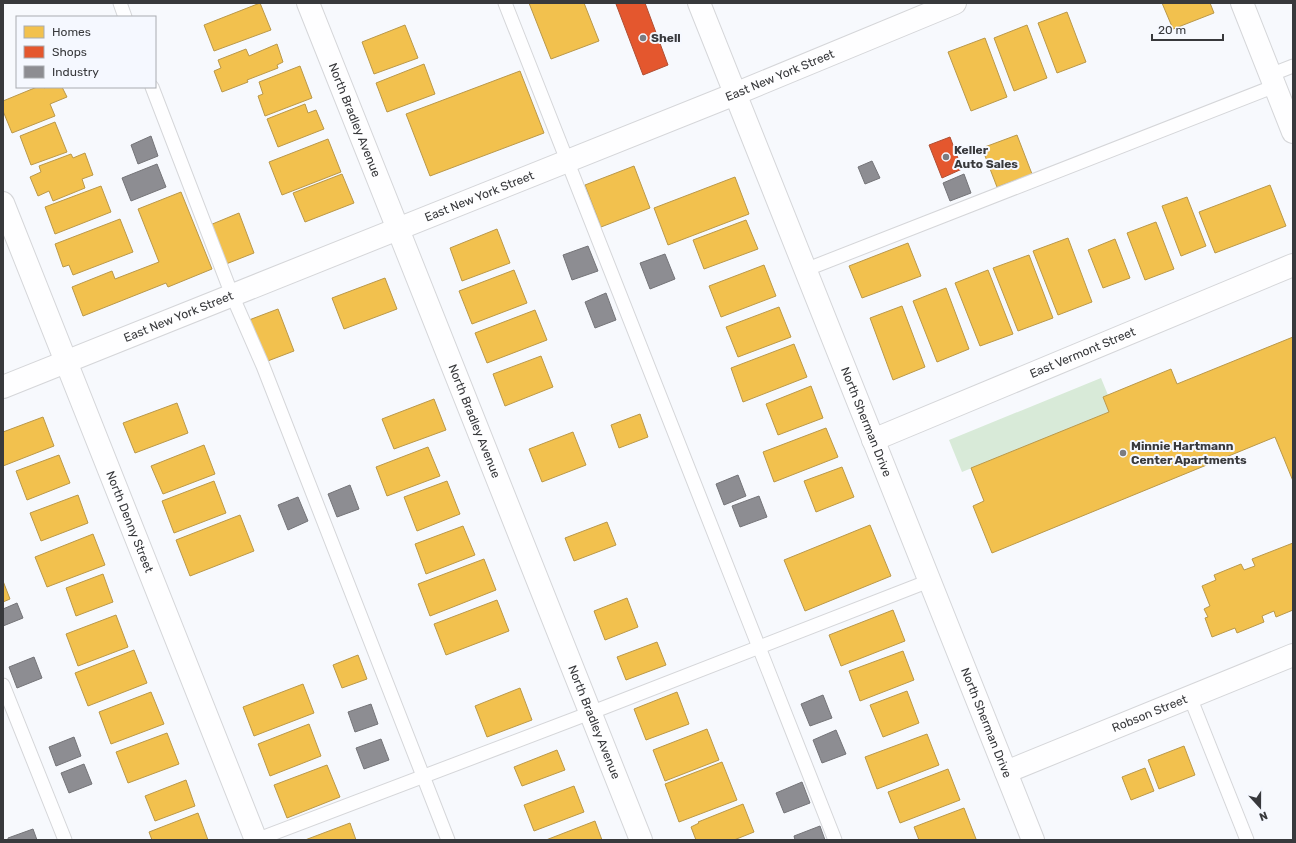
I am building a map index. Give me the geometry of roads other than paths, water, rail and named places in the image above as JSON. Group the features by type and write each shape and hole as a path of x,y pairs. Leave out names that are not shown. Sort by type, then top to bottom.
{"street":[{"name":"North Bradley Avenue","path":"308,3 641,840"},
{"name":"North Sherman Drive","path":"699,3 1033,840"},
{"name":"East New York Street","path":"3,387 735,94 955,3"},
{"path":"1242,3 1293,132"},
{"name":"North Denny Street","path":"3,203 256,840"},
{"name":"East Vermont Street","path":"873,440 1293,265"},
{"name":"Robson Street","path":"1006,772 1293,656"}],"lane":[{"path":"120,3 125,16"},
{"path":"505,3 835,840"},
{"path":"805,270 1273,81 1293,66"},
{"path":"152,88 232,295 266,373 448,840"},
{"path":"256,840 590,713 929,580"},
{"path":"3,684 65,840"},
{"path":"1190,697 1247,840"}],"place":[{"name":"Shell","path":"643,38"},
{"name":"Keller Auto Sales","path":"946,157"},
{"name":"Minnie Hartmann Center Apartments","path":"1123,453"}]}
